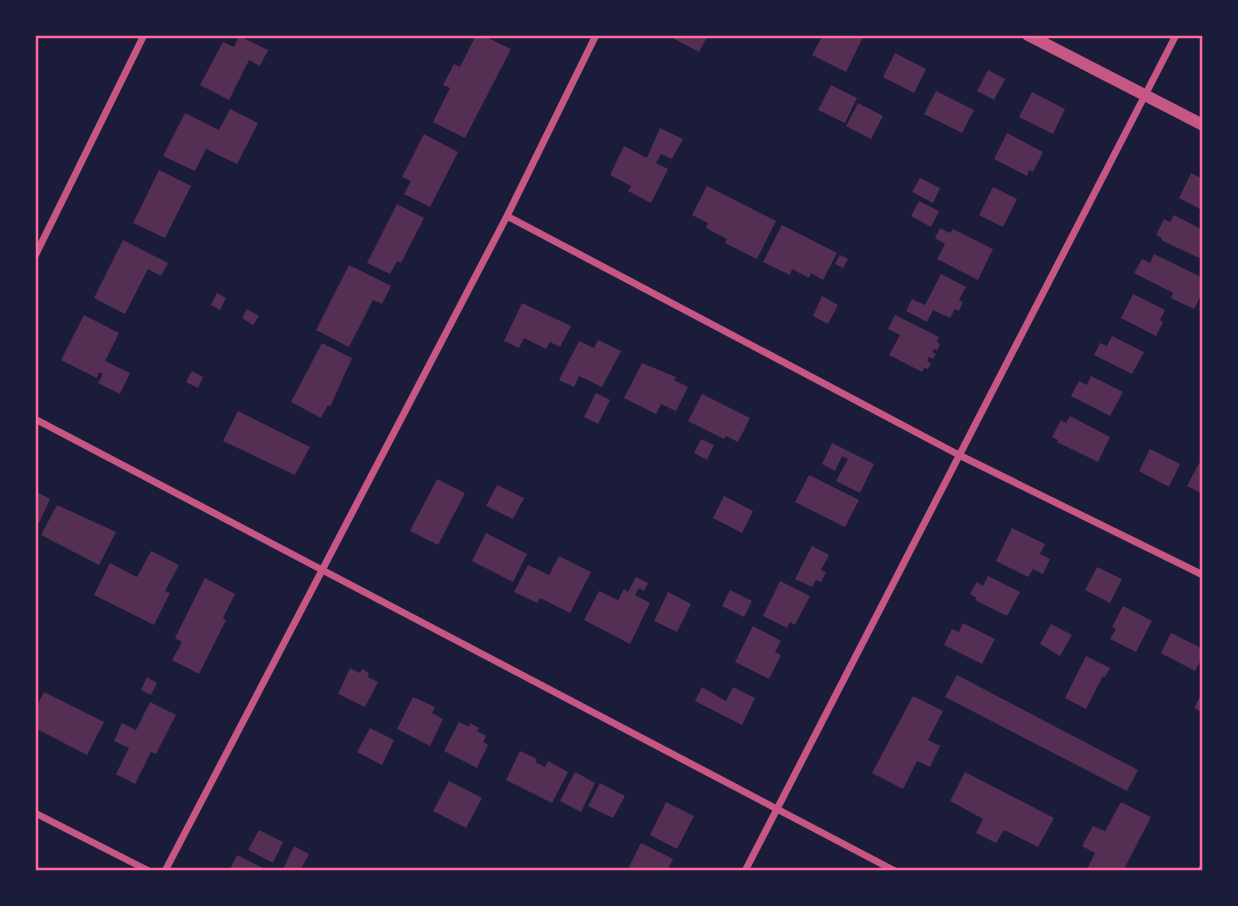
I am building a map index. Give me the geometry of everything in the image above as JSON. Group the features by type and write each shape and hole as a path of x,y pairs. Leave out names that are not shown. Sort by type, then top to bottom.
{"street":[{"path":"35,256 144,35"},
{"path":"165,871 507,216 596,35"},
{"path":"1028,35 1203,125"},
{"path":"746,871 1176,35"},
{"path":"507,216 959,455 1203,575"},
{"path":"35,419 895,871"},
{"path":"35,813 149,871"}],"building":[{"path":"476,35 482,35 511,49 465,138 433,122 450,88 443,85 454,64 460,67"},
{"path":"667,35 708,35 699,52"},
{"path":"823,35 864,35 846,72 812,55"},
{"path":"239,36 268,50 260,66 249,60 229,100 200,85 223,42 234,47"},
{"path":"895,53 926,69 914,93 883,77"},
{"path":"988,70 1005,79 994,100 977,91"},
{"path":"831,85 857,98 845,123 818,110"},
{"path":"936,91 974,110 962,133 924,114"},
{"path":"1032,92 1065,109 1053,134 1019,117"},
{"path":"858,103 883,116 871,139 846,126"},
{"path":"230,109 258,123 237,164 206,149 195,171 163,156 185,113 219,130"},
{"path":"660,128 683,139 672,159 661,154 656,163 668,169 651,203 628,191 631,186 610,175 624,146 647,158"},
{"path":"1007,133 1043,152 1033,172 1029,170 1027,176 994,159"},
{"path":"424,134 458,152 430,207 404,194 411,181 402,177"},
{"path":"159,170 191,186 165,238 133,223"},
{"path":"1191,173 1203,179 1203,219 1199,216 1202,210 1179,198"},
{"path":"920,178 940,188 933,203 912,192"},
{"path":"707,186 776,221 757,259 725,243 727,239 706,228 708,223 692,215"},
{"path":"993,187 1017,199 1003,227 979,215"},
{"path":"919,201 939,211 931,227 911,216"},
{"path":"397,204 424,218 401,263 397,261 390,274 367,263"},
{"path":"1174,215 1203,230 1200,242 1203,249 1199,258 1156,235 1164,219 1170,222"},
{"path":"782,225 837,253 823,280 811,273 809,278 792,269 790,275 763,262"},
{"path":"940,228 950,233 953,229 993,249 978,280 937,259 945,244 935,238"},
{"path":"123,240 168,263 161,276 148,269 125,314 94,298"},
{"path":"1154,254 1203,278 1203,291 1194,309 1171,298 1173,293 1134,273 1142,259 1150,263"},
{"path":"840,255 848,259 843,268 835,264"},
{"path":"349,265 391,286 382,304 373,300 349,347 316,330"},
{"path":"941,274 966,287 959,300 963,302 959,311 955,309 950,318 933,310 927,322 906,311 912,299 925,305"},
{"path":"217,293 226,298 220,310 211,305"},
{"path":"1133,294 1165,310 1156,336 1121,318"},
{"path":"822,296 838,305 828,324 813,316"},
{"path":"522,303 571,326 560,347 550,342 546,349 524,338 519,348 504,341"},
{"path":"247,309 259,316 253,325 242,318"},
{"path":"84,315 119,333 105,361 130,373 120,394 98,383 103,374 99,372 97,378 61,360"},
{"path":"895,315 939,337 937,351 934,349 932,352 936,354 933,359 929,357 927,361 931,363 928,369 924,368 922,372 889,355 900,335 888,329"},
{"path":"1112,336 1144,352 1132,374 1094,355 1100,343 1107,346"},
{"path":"598,340 621,351 602,387 579,376 574,387 559,380 579,341 594,348"},
{"path":"322,343 352,358 330,407 328,405 321,418 291,402"},
{"path":"642,363 676,377 674,380 688,387 676,411 661,404 656,414 624,398"},
{"path":"192,371 203,377 198,388 186,382"},
{"path":"1091,376 1123,392 1110,416 1071,396 1079,381 1087,385"},
{"path":"596,393 610,400 598,424 584,417"},
{"path":"702,394 750,418 738,442 726,436 724,439 688,421"},
{"path":"238,411 310,447 295,475 223,441"},
{"path":"1070,416 1110,437 1098,462 1052,437 1061,420 1066,423"},
{"path":"701,439 714,445 707,460 694,453"},
{"path":"832,443 874,464 860,493 836,481 848,459 842,456 835,471 822,464"},
{"path":"1150,449 1180,464 1169,487 1139,471"},
{"path":"1199,463 1203,465 1203,494 1187,486"},
{"path":"809,475 859,500 845,527 795,502"},
{"path":"437,479 465,493 438,545 410,531"},
{"path":"497,485 524,498 513,519 486,506"},
{"path":"35,491 50,499 39,523 35,521"},
{"path":"724,496 753,511 742,533 713,518"},
{"path":"57,505 116,532 99,565 41,535"},
{"path":"1012,528 1045,544 1040,554 1050,559 1043,574 1033,569 1028,577 996,561"},
{"path":"486,533 527,554 513,582 472,561"},
{"path":"812,546 829,555 821,570 826,572 821,582 816,580 812,587 795,579"},
{"path":"151,551 179,565 165,591 170,593 154,625 94,595 110,563 137,577"},
{"path":"559,556 591,572 570,613 540,598 537,603 514,592 528,565 549,575"},
{"path":"1097,567 1122,579 1110,603 1085,590"},
{"path":"988,576 1020,592 1007,616 975,600 977,598 970,594 977,582 983,586"},
{"path":"636,577 648,583 644,591 639,588 635,595 650,603 630,644 584,620 599,591 618,600 624,589 628,592"},
{"path":"205,578 235,594 223,618 226,620 199,674 172,660 182,642 175,638"},
{"path":"780,581 810,596 795,625 790,622 787,628 763,616"},
{"path":"730,590 752,601 744,617 722,606"},
{"path":"668,592 691,604 677,632 654,621"},
{"path":"1123,606 1152,621 1136,652 1110,639 1116,629 1112,627"},
{"path":"963,623 995,639 982,664 944,645 952,629 959,632"},
{"path":"1051,624 1072,635 1060,656 1040,644"},
{"path":"753,626 781,641 775,652 781,655 769,679 735,662"},
{"path":"1171,633 1203,649 1203,656 1195,671 1161,653"},
{"path":"1086,656 1110,668 1086,709 1065,698"},
{"path":"350,668 360,673 362,669 369,673 368,677 378,682 365,707 338,694"},
{"path":"957,675 1138,770 1127,791 945,697"},
{"path":"147,677 157,683 151,695 141,690"},
{"path":"702,687 726,701 733,687 755,698 742,725 695,701"},
{"path":"1203,691 1203,713 1194,708"},
{"path":"44,692 104,722 87,755 35,728 35,709"},
{"path":"913,696 943,711 928,740 940,746 930,767 917,761 903,789 872,773"},
{"path":"413,697 435,707 432,713 443,719 430,746 397,729"},
{"path":"150,702 176,715 156,754 151,752 135,784 116,774 129,748 114,741 122,723 136,730"},
{"path":"459,722 469,727 470,723 486,736 483,742 488,745 477,768 444,751"},
{"path":"370,728 394,740 382,765 357,752"},
{"path":"520,751 537,759 535,762 545,767 548,761 568,772 552,803 506,780"},
{"path":"575,772 595,783 581,812 560,801"},
{"path":"965,772 1054,818 1038,847 1004,830 996,843 976,833 983,819 950,801"},
{"path":"449,781 482,798 466,828 433,811"},
{"path":"600,783 625,796 613,818 588,806"},
{"path":"666,802 694,816 677,849 650,835"},
{"path":"1121,802 1151,817 1123,871 1086,871 1095,853 1082,846 1093,826 1105,831"},
{"path":"259,830 283,842 273,863 248,850"},
{"path":"641,843 673,859 667,871 627,871"},
{"path":"294,846 309,854 300,871 286,871 283,869"},
{"path":"237,855 269,871 229,871"}]}
